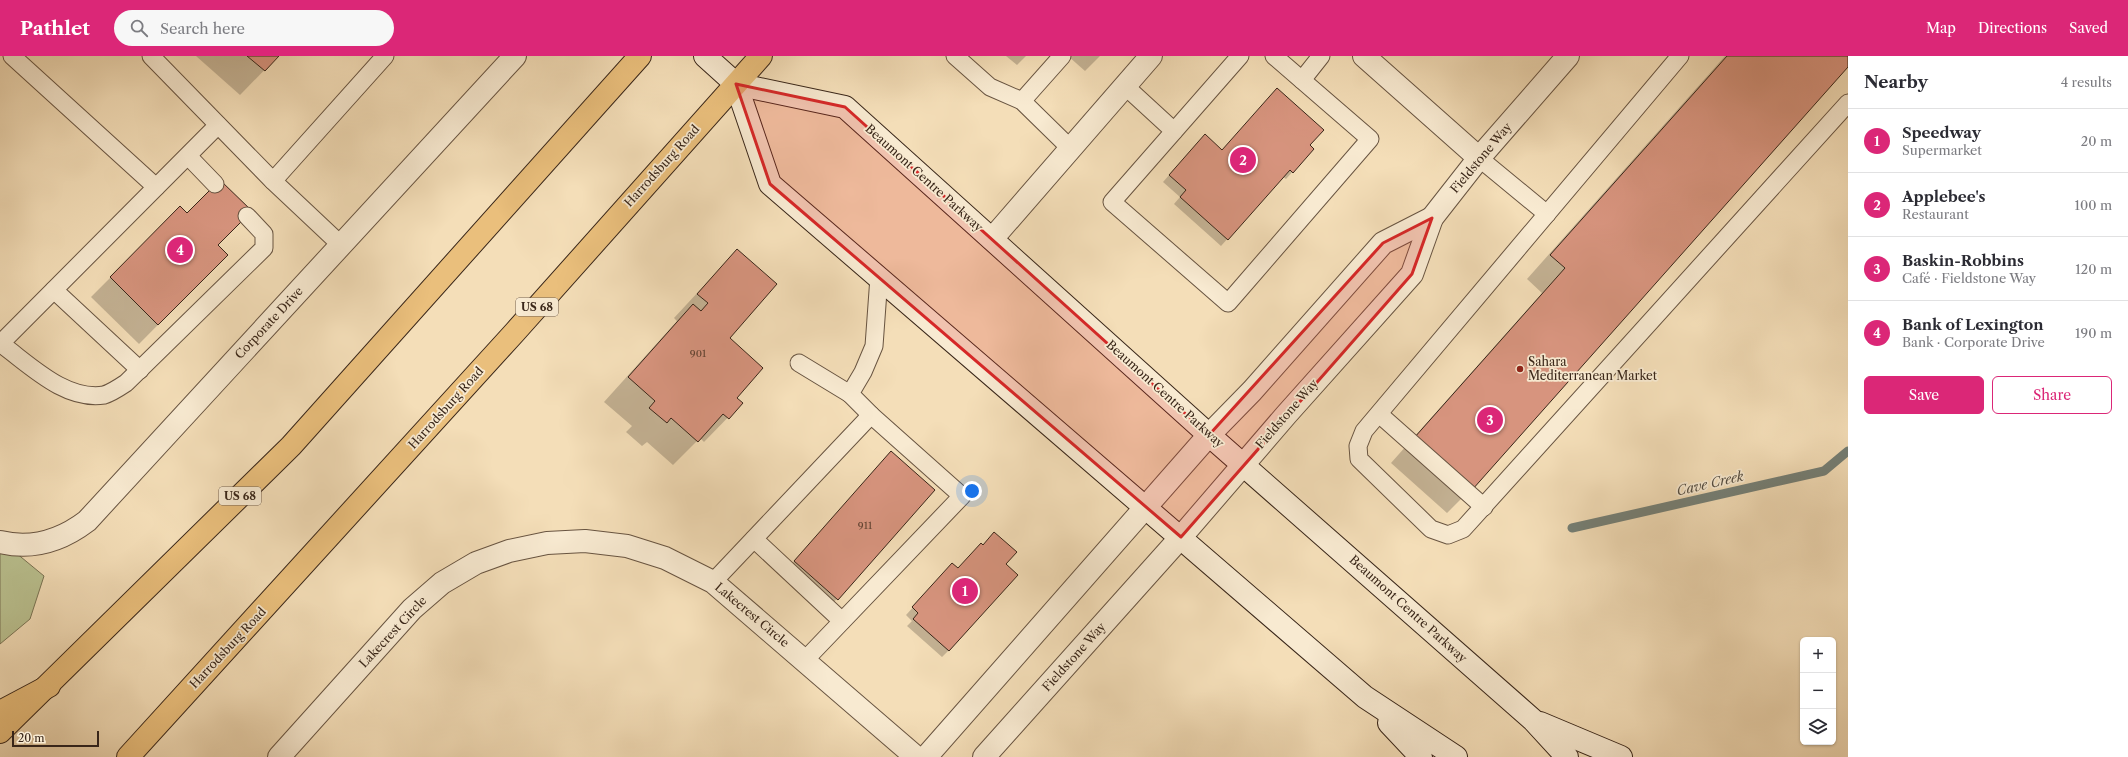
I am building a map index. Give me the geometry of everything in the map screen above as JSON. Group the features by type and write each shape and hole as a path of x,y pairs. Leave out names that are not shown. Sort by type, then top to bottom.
{"main road":[{"name":"US 68","path":"0,732 49,686 291,446 640,56"},
{"name":"Harrodsburg Road","path":"128,757 504,344 761,56"},
{"path":"0,712 49,686"}],"street":[{"name":"Corporate Drive","path":"0,542 34,544 58,540 87,521 515,56"},
{"path":"705,56 736,84 770,184 1365,697 1421,757"},
{"path":"992,239 1151,56"},
{"path":"1364,56 1479,158"},
{"name":"Fieldstone Way","path":"984,757 1181,538 1244,464 1412,274 1432,218 1479,158 1568,56"},
{"name":"Beaumont Centre Parkway","path":"736,84 845,107 1209,435 1244,464 1533,720 1567,757"},
{"path":"926,757 1209,435 1252,390 1383,243 1432,218"},
{"name":"Lakecrest Circle","path":"279,757 412,609 442,583 476,563 509,551 540,544 585,541 627,546 665,558 713,582 916,757"},
{"path":"1365,697 1456,757"},
{"path":"1533,720 1621,757"}],"lane":[{"path":"12,56 156,187"},
{"path":"151,56 273,180 341,245"},
{"path":"273,180 385,56"},
{"path":"955,56 990,87 1022,101 1071,149"},
{"path":"1022,101 1062,56"},
{"path":"1240,56 1112,202 1228,303 1370,139 1274,56"},
{"path":"1302,80 1321,56"},
{"path":"1680,56 1364,431 1358,446 1359,459 1431,529 1448,535 1463,529 1848,103"},
{"path":"1125,86 1174,131"},
{"path":"218,125 0,344 53,382 83,396 105,394 126,383 264,248 264,234 247,216"},
{"path":"188,156 216,184"},
{"path":"1479,158 1547,214"},
{"path":"850,394 863,372 874,346 879,277"},
{"path":"54,290 140,370"},
{"path":"799,363 850,394 871,415 962,496 805,660"},
{"path":"1379,414 1484,507"},
{"path":"713,582 871,415"},
{"path":"754,539 842,621"}],"highlighted area":[{"path":"736,84 845,107 1209,435 1383,243 1432,218 1412,274 1181,537 770,184"}],"green space":[{"path":"0,542 4,543 44,576 30,619 0,644"}],"building":[{"path":"247,56 279,56 265,71"},
{"path":"1727,56 1848,56 1848,67 1472,490 1414,438 1565,268 1550,255"},
{"path":"1277,88 1324,130 1310,145 1314,149 1293,173 1290,170 1228,240 1180,197 1186,190 1169,175 1205,134 1222,150"},
{"path":"220,180 252,211 218,245 228,255 158,325 110,277 180,206 187,213"},
{"path":"737,249 777,284 730,338 763,368 737,398 743,403 729,419 723,414 698,442 671,418 667,423 649,408 655,401 628,377 693,304 701,311 708,303 697,294"},
{"path":"891,451 935,490 838,600 794,561"},
{"path":"994,532 1017,552 1006,564 1018,575 949,651 913,619 918,613 912,607 952,563 958,568 981,543 983,545"}],"waterway":[{"name":"Cave Creek","path":"1572,528 1824,471 1848,451"}],"place":[{"name":"Applebee's","path":"1243,160"},
{"name":"Bank of Lexington","path":"180,250"},
{"name":"Sahara Mediterranean Market","path":"1520,369"},
{"name":"Baskin-Robbins","path":"1490,420"},
{"name":"Speedway","path":"965,591"}]}
